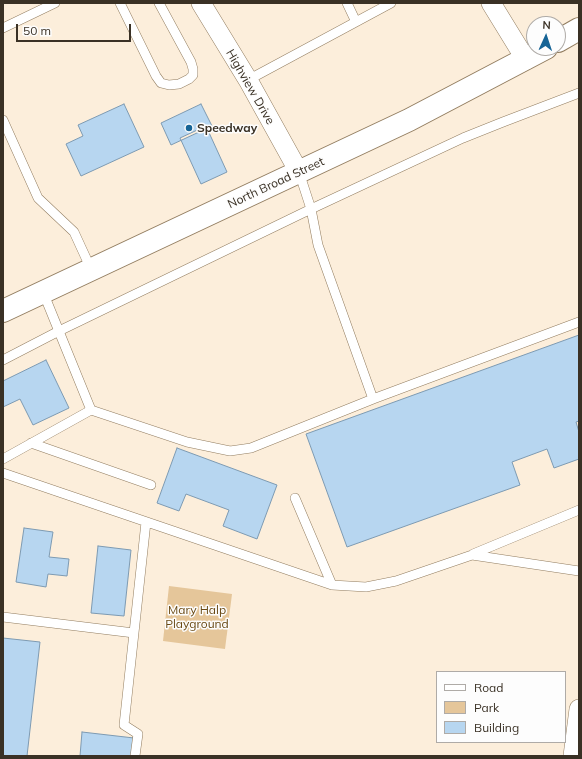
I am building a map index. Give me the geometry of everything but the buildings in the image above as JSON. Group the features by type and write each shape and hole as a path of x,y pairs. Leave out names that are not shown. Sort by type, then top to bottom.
{"main road":[{"path":"566,36 579,29"},
{"name":"North Broad Street","path":"3,311 416,117 533,56"}],"street":[{"name":"Highview Drive","path":"201,3 248,80 298,172"},
{"path":"491,3 526,60"},
{"path":"573,756 579,709"}],"lane":[{"path":"3,28 37,7 55,3"},
{"path":"120,3 156,76 161,83 169,85 179,84 193,75 193,69 191,62 159,3"},
{"path":"347,3 356,22"},
{"path":"248,80 391,3"},
{"path":"3,360 311,209 463,138 579,93"},
{"path":"3,120 38,198 74,232 91,269"},
{"path":"298,172 311,209 318,245 373,399"},
{"path":"43,292 91,410"},
{"path":"3,459 91,410 187,442 230,451 250,448 373,399 579,322"},
{"path":"31,443 151,485"},
{"path":"3,473 332,585 366,587 396,581 472,555 579,510"},
{"path":"295,498 332,585"},
{"path":"135,756 138,734 124,725 146,522"},
{"path":"472,555 579,571"},
{"path":"3,617 134,633"}],"green space":[{"name":"Mary Halp Playground","path":"169,586 232,594 225,649 163,641"}],"place":[{"name":"Speedway","path":"189,128"}]}
